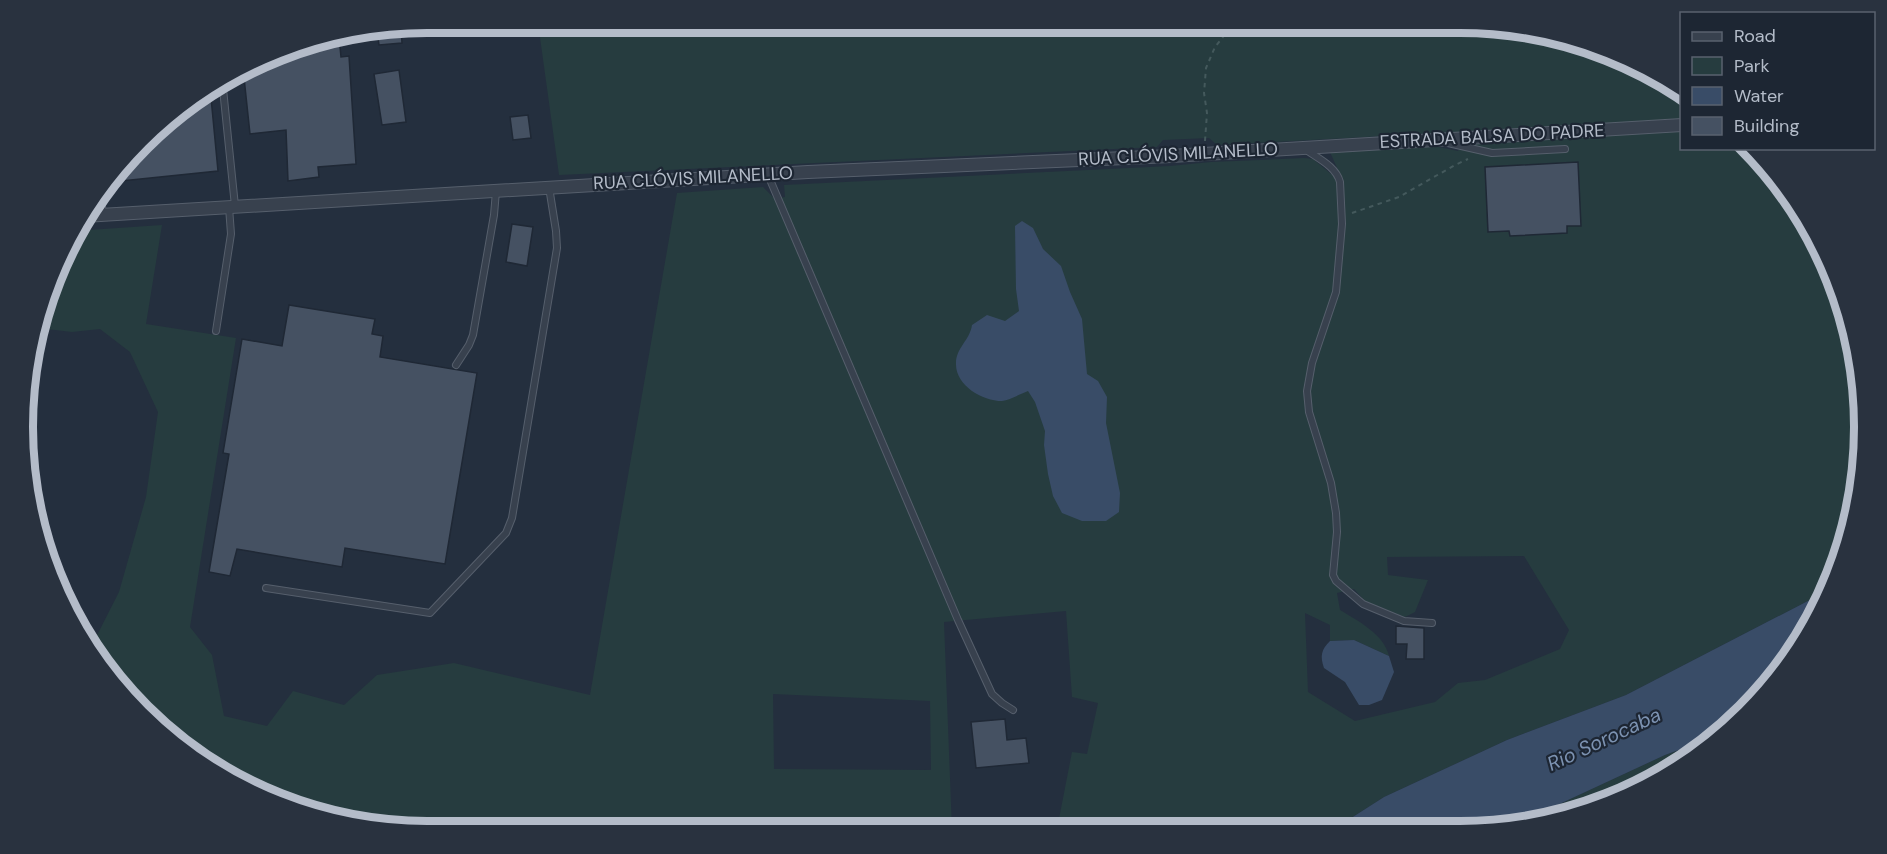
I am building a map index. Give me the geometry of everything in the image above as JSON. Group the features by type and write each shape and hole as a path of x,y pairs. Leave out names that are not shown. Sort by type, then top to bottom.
{"street":[{"name":"ESTRADA BALSA DO PADRE","path":"1302,147 1680,125"},
{"name":"RUA CLÓVIS MILANELLO","path":"95,215 768,174 1302,147"},
{"path":"99,208 100,215"}],"lane":[{"path":"216,331 231,234 232,206 223,90"},
{"path":"1440,139 1460,147 1492,153 1565,149"},
{"path":"1302,147 1328,165 1339,177 1342,224 1336,292 1312,363 1307,391 1309,412 1330,483 1336,513 1337,532 1333,575 1336,581 1363,604 1404,621 1432,623"},
{"path":"768,174 958,620 992,693 1014,710"},
{"path":"266,588 429,614 506,533 512,518 556,248 556,231 549,187"},
{"path":"456,364 473,335 494,215 496,190"}],"path":[{"path":"1206,153 1207,113 1203,93 1204,75 1212,52 1226,33"},
{"path":"1342,224 1352,213 1399,197 1455,165 1492,153"}],"green space":[{"path":"539,33 1486,34 1537,41 1587,54 1634,74 1680,100 1680,120 1217,145 1209,138 1163,140 1157,147 559,175"},
{"path":"1680,129 1680,150 1741,150 1788,208 1813,253 1833,300 1841,325 1851,376 1854,427 1851,478 1841,529 1815,597 1626,695 1507,740 1384,797 1346,821 1059,821 1072,752 1087,754 1098,703 1072,697 1066,611 944,622 952,821 427,821 376,818 325,808 276,791 253,780 208,755 187,740 148,706 114,667 95,639 119,592 146,497 158,412 130,352 100,329 72,332 45,329 63,276 86,230 162,225 146,324 236,338 190,627 212,655 224,716 267,726 293,691 344,705 377,675 454,663 590,695 677,193 763,187 775,199 785,197 784,185 1304,158 1313,159 1331,174 1338,170 1330,152 1429,145 1458,151 1462,143","holes":["1524,556 1569,630 1560,649 1485,680 1458,683 1435,702 1355,721 1308,692 1305,613 1330,625 1330,641 1354,640 1389,656 1382,641 1376,635 1340,610 1337,593 1354,589 1365,601 1405,617 1415,612 1428,580 1388,575 1387,557","773,694 930,701 931,770 774,769"]},
{"path":"1694,745 1657,768 1611,791 1562,808 1543,812 1665,755"}],"water":[{"path":"1022,221 1033,228 1043,249 1061,266 1082,319 1087,374 1098,381 1107,397 1106,423 1120,493 1119,512 1106,521 1082,521 1062,513 1053,496 1048,474 1044,445 1045,431 1035,402 1028,391 1002,401 986,398 965,385 957,371 957,358 972,325 987,315 1005,321 1019,311 1016,289 1015,226"},
{"name":"Rio Sorocaba","path":"1815,597 1788,646 1773,667 1739,706 1694,745 1665,755 1543,812 1486,820 1346,821 1384,797 1507,740 1626,695"},
{"path":"1354,640 1389,656 1394,672 1382,700 1369,705 1359,705 1345,682 1324,668 1323,664 1323,650 1330,641"}],"building":[{"path":"401,34 402,43 379,45 378,36"},
{"path":"340,43 341,57 349,56 356,164 318,167 319,177 288,181 286,130 250,134 244,79 300,54"},
{"path":"399,70 406,122 382,125 374,74"},
{"path":"211,97 218,171 121,181 148,148 187,114"},
{"path":"528,115 531,138 513,140 510,117"},
{"path":"1578,162 1581,226 1567,226 1567,233 1510,236 1509,231 1488,232 1485,167"},
{"path":"512,224 533,227 527,266 506,262"},
{"path":"289,305 375,319 372,334 383,336 380,357 477,373 445,564 345,548 342,567 237,549 230,576 209,572 229,454 223,453 242,339 282,346"},
{"path":"1396,626 1424,628 1424,659 1406,659 1407,644 1396,644"},
{"path":"1005,719 1007,740 1026,738 1029,763 976,768 971,722"}]}
